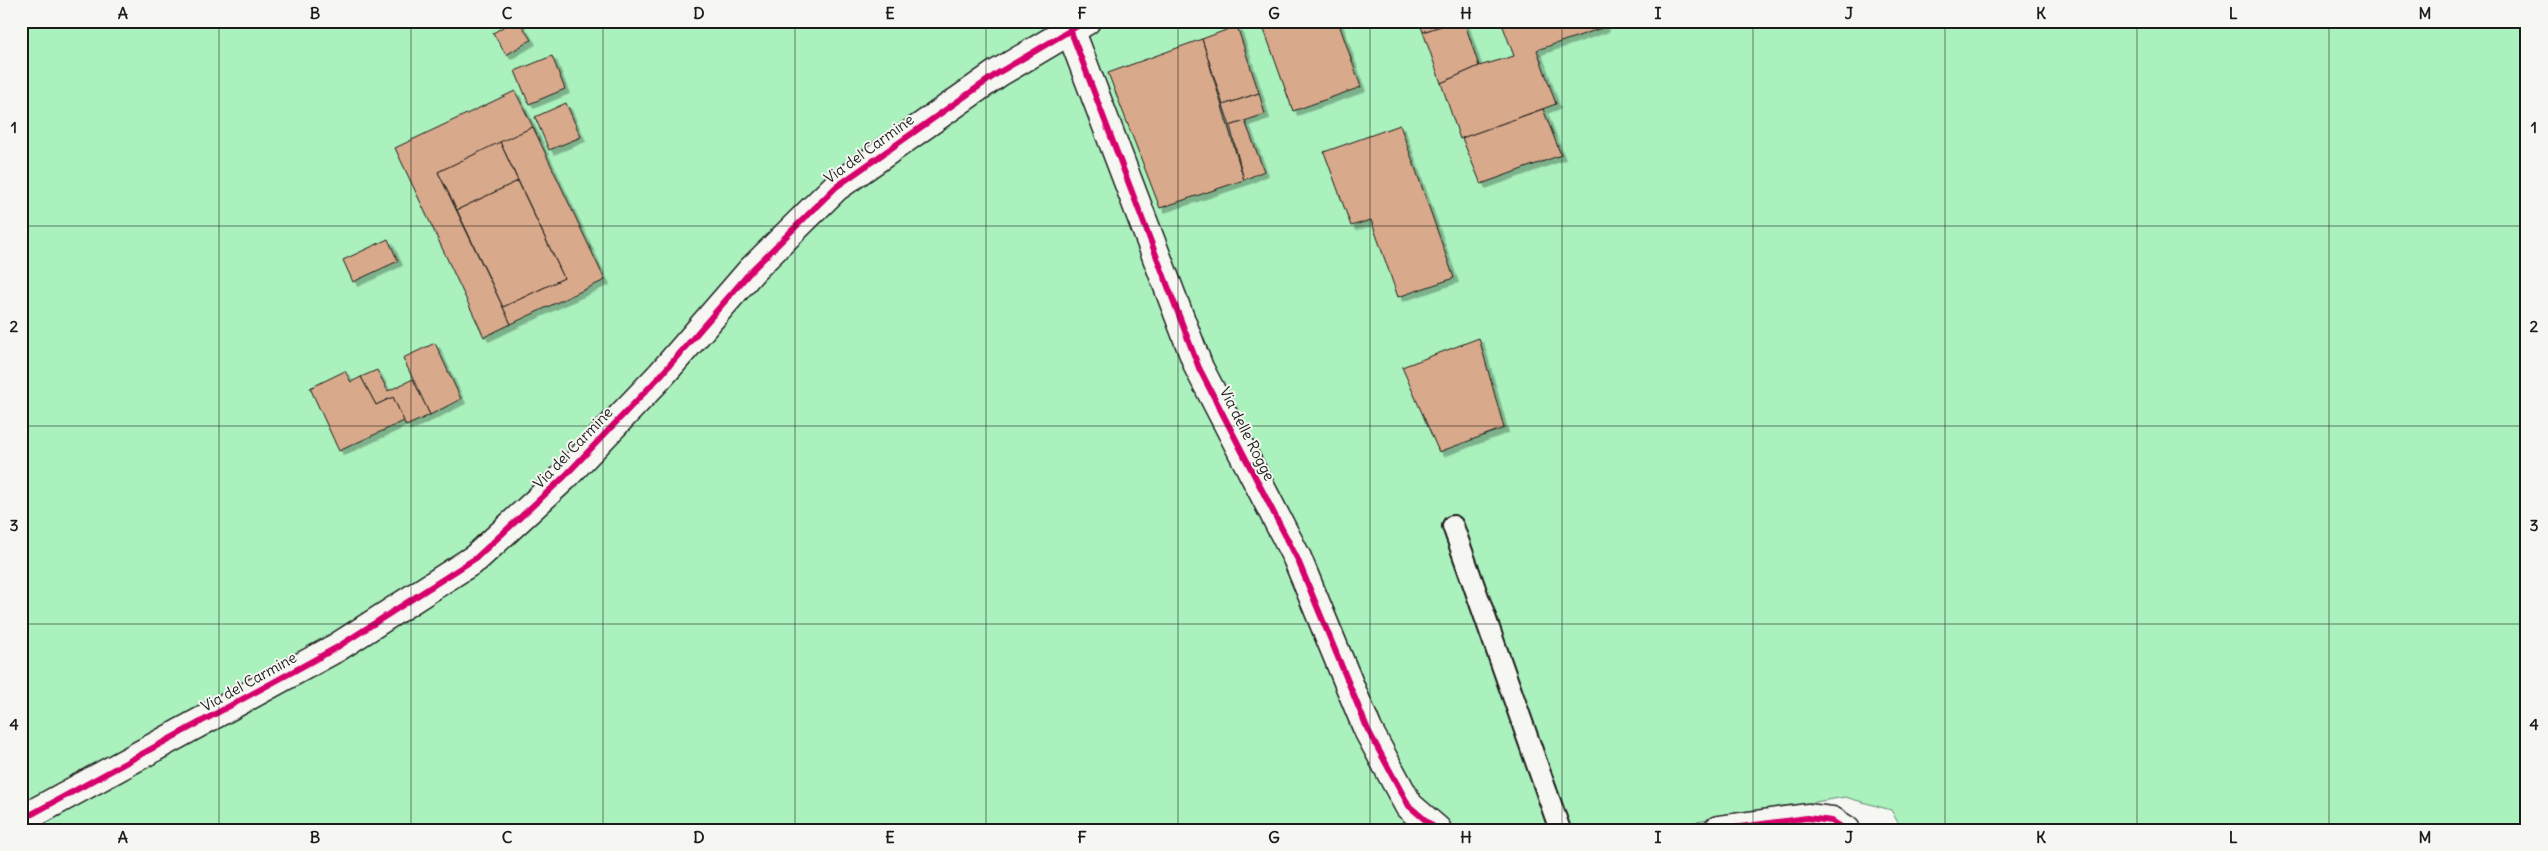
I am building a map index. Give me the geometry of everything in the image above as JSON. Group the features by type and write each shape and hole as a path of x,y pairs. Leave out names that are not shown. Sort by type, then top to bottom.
{"street":[{"name":"Via del Carmine","path":"21,820 336,648 476,558 564,477 661,375 752,270 836,187 998,73 1078,25"},
{"name":"Via delle Rogge","path":"1078,25 1199,368 1297,558 1368,730 1408,806 1437,830"},
{"path":"1718,830 1807,818 1832,821 1846,830"}],"lane":[{"path":"1453,526 1560,830"}],"green space":[{"path":"21,21 2527,21 2527,830 1902,830 1891,810 1845,797 1649,830 21,830"}],"building":[{"path":"513,21 519,21 531,40 506,55 493,33"},
{"path":"1261,21 1338,21 1361,87 1293,111"},
{"path":"1419,21 1456,21 1423,32"},
{"path":"1456,21 1464,21 1479,66 1441,83 1423,32"},
{"path":"1501,21 1603,21 1605,27 1537,50 1556,104 1460,139 1441,83 1479,66 1514,56"},
{"path":"1237,26 1259,93 1223,105 1202,39"},
{"path":"1202,39 1244,180 1160,208 1108,73"},
{"path":"552,56 565,89 529,104 515,71"},
{"path":"515,91 533,127 438,172 511,324 484,337 395,148"},
{"path":"1259,93 1265,114 1230,126 1223,105"},
{"path":"566,103 581,137 549,150 535,117"},
{"path":"1543,109 1561,155 1481,184 1462,138"},
{"path":"1245,121 1264,171 1244,180 1230,126"},
{"path":"1400,125 1454,278 1398,297 1371,220 1351,226 1324,152"},
{"path":"533,127 605,280 511,324 503,307 564,278 500,142"},
{"path":"500,142 518,181 457,210 438,172"},
{"path":"518,181 564,278 503,307 457,210"},
{"path":"388,239 398,261 353,282 343,260"},
{"path":"1479,338 1504,428 1439,452 1402,367"},
{"path":"435,343 461,399 430,415 403,358"},
{"path":"377,370 388,391 413,379 430,415 406,426 393,397 376,405 361,377"},
{"path":"345,371 351,382 361,377 376,405 393,397 404,421 339,451 310,388"}],"cycle path":[{"path":"21,820 336,648 476,558 564,477 661,375 752,270 836,187 998,73 1086,21"},
{"path":"1070,29 1199,368 1297,558 1368,730 1409,806 1437,830"},
{"path":"1718,830 1807,818 1832,821 1846,830"}]}
